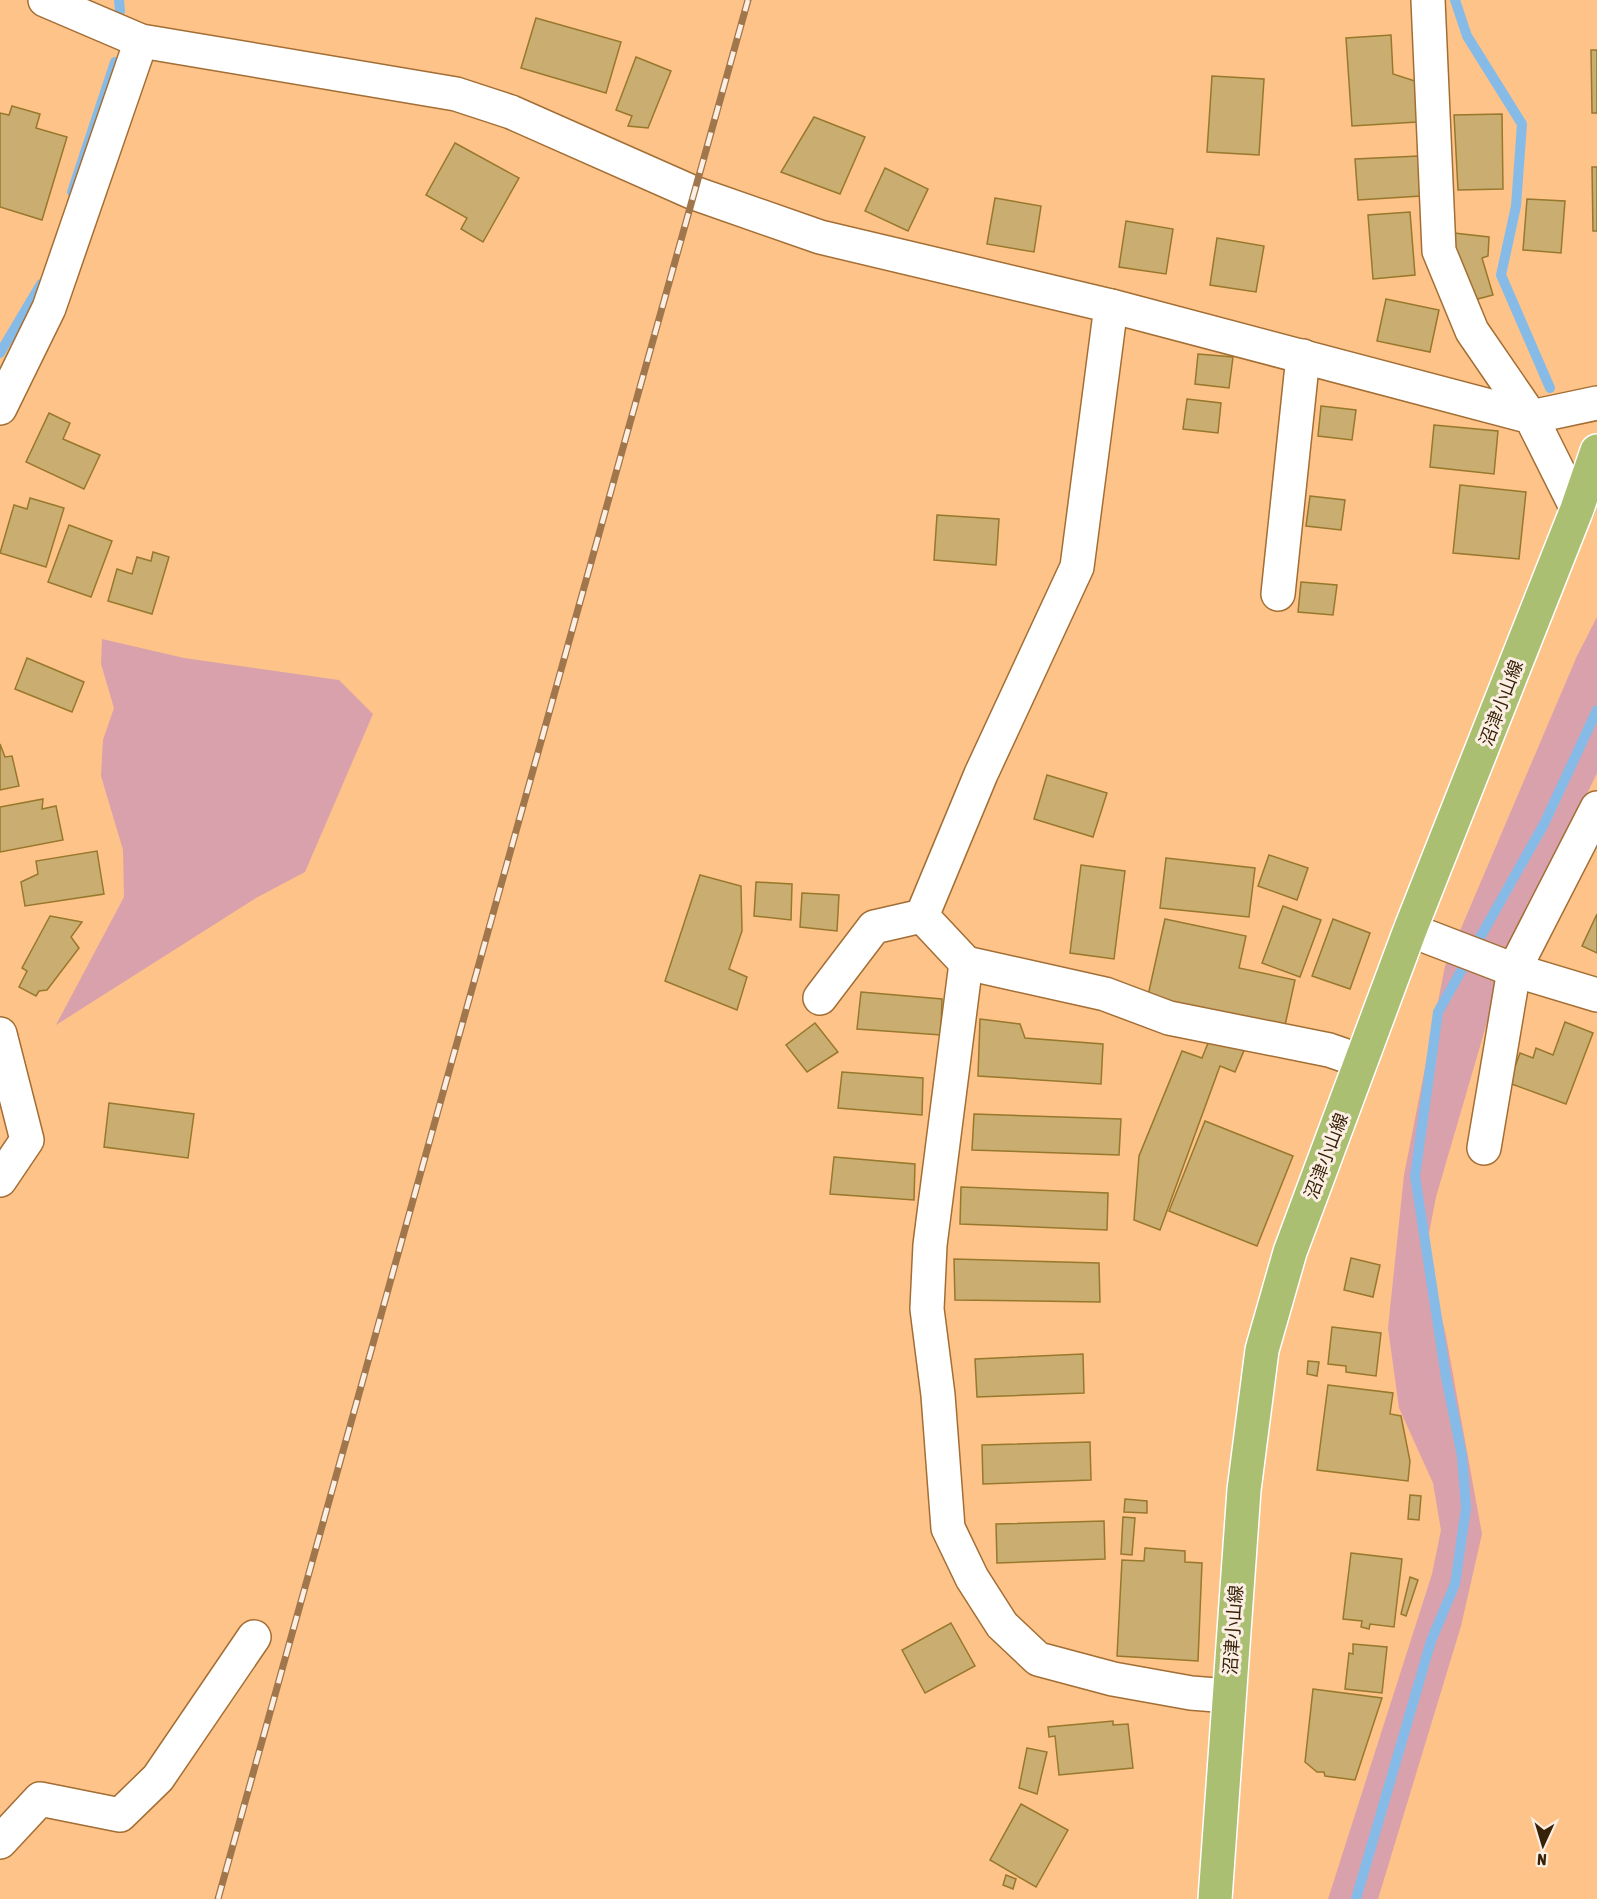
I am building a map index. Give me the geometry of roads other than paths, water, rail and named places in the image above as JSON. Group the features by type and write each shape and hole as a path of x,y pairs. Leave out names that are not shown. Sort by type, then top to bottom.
{"main road":[{"name":"沼津小山線","path":"1215,1899 1244,1490 1262,1350 1290,1252 1361,1061 1410,930 1577,509 1597,451"}],"street":[{"path":"45,0 141,41 456,94 511,112 694,193 820,237 1111,306 1530,417 1597,403"},
{"path":"1428,0 1439,251 1472,331 1530,417 1577,509"},
{"path":"0,408 49,308 141,41"},
{"path":"922,916 981,774 1077,567 1111,306"},
{"path":"1278,594 1303,356"},
{"path":"1484,1148 1514,970 1597,808"},
{"path":"922,916 966,963 1105,994 1169,1018 1329,1050 1361,1061"},
{"path":"820,998 874,927 922,916"},
{"path":"1410,930 1514,970 1597,995"},
{"path":"966,963 930,1245 927,1309 938,1395 948,1528 972,1578 1002,1625 1038,1659 1113,1679 1191,1693 1228,1696"},
{"path":"0,1034 27,1140 0,1180"},
{"path":"0,1842 40,1799 120,1815 158,1778 255,1637"}],"waterway":[{"path":"119,0 120,11"},
{"path":"1455,0 1467,36 1522,124 1516,206 1501,275 1550,388"},
{"path":"72,192 115,62"},
{"path":"0,353 41,284"},
{"path":"1356,1899 1431,1641 1455,1584 1466,1508 1462,1456 1446,1377 1415,1176 1438,1012 1544,824 1597,710"}],"railway":[{"path":"218,1899 748,0"}]}
